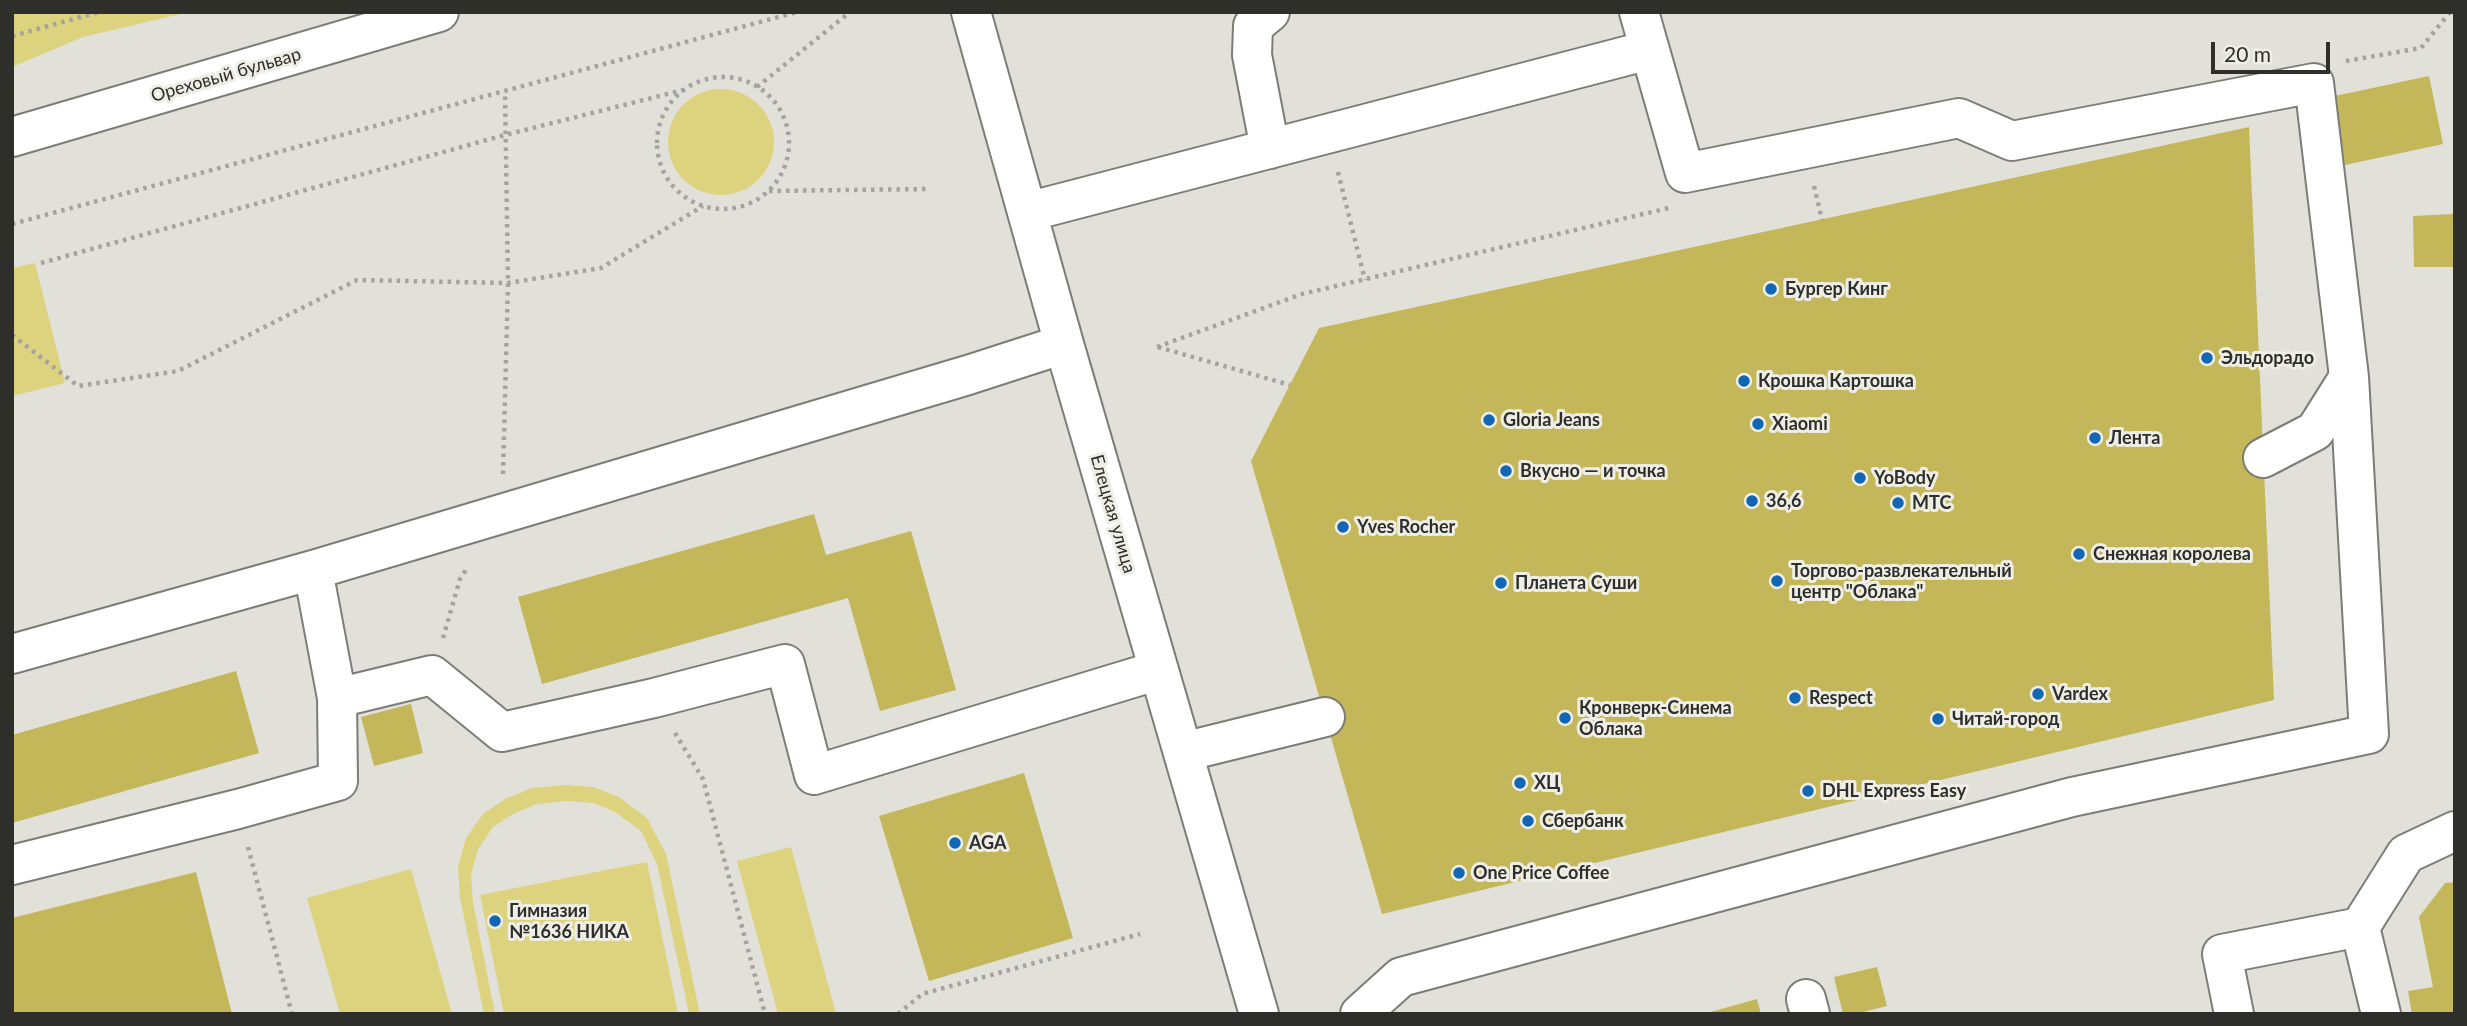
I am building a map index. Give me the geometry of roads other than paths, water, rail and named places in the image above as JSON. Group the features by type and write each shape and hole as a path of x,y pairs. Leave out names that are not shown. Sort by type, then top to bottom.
{"street":[{"name":"Ореховый бульвар","path":"12,137 439,12"},
{"name":"Елецкая улица","path":"971,12 1064,344 1259,1014"},
{"path":"1270,12 1253,26 1252,55 1270,149"},
{"path":"1360,1014 1401,977 2072,797 2369,734 2349,377 2314,83 2012,141 1959,118 1685,173 1639,12"},
{"path":"1027,212 1649,50"},
{"path":"12,654 313,570 1064,344"},
{"path":"2263,457 2315,431 2349,377"},
{"path":"12,865 238,809 338,781 337,698 313,570"},
{"path":"337,698 432,676 502,732 654,698 785,664 814,775 1159,670"},
{"path":"1183,752 1325,717"},
{"path":"2382,1014 2360,927 2406,854 2455,831"},
{"path":"2234,1014 2222,954 2360,927"}],"place":[{"name":"Бургер Кинг","path":"1771,289"},
{"name":"Эльдорадо","path":"2207,358"},
{"name":"Крошка Картошка","path":"1744,381"},
{"name":"Gloria Jeans","path":"1489,420"},
{"name":"Xiaomi","path":"1758,424"},
{"name":"Лента","path":"2095,438"},
{"name":"Вкусно — и точка","path":"1506,471"},
{"name":"YoBody","path":"1860,478"},
{"name":"36,6","path":"1752,501"},
{"name":"МТС","path":"1898,503"},
{"name":"Yves Rocher","path":"1343,527"},
{"name":"Снежная королева","path":"2079,554"},
{"name":"Торгово-развлекательный центр \"Облака\"","path":"1777,581"},
{"name":"Планета Суши","path":"1501,583"},
{"name":"Vardex","path":"2038,694"},
{"name":"Respect","path":"1795,698"},
{"name":"Кронверк-Синема Облака","path":"1565,718"},
{"name":"Читай-город","path":"1938,719"},
{"name":"ХЦ","path":"1520,783"},
{"name":"DHL Express Easy","path":"1808,791"},
{"name":"Сбербанк","path":"1528,821"},
{"name":"AGA","path":"955,843"},
{"name":"One Price Coffee","path":"1459,873"},
{"name":"Гимназия №1636 НИКА","path":"495,921"}]}
